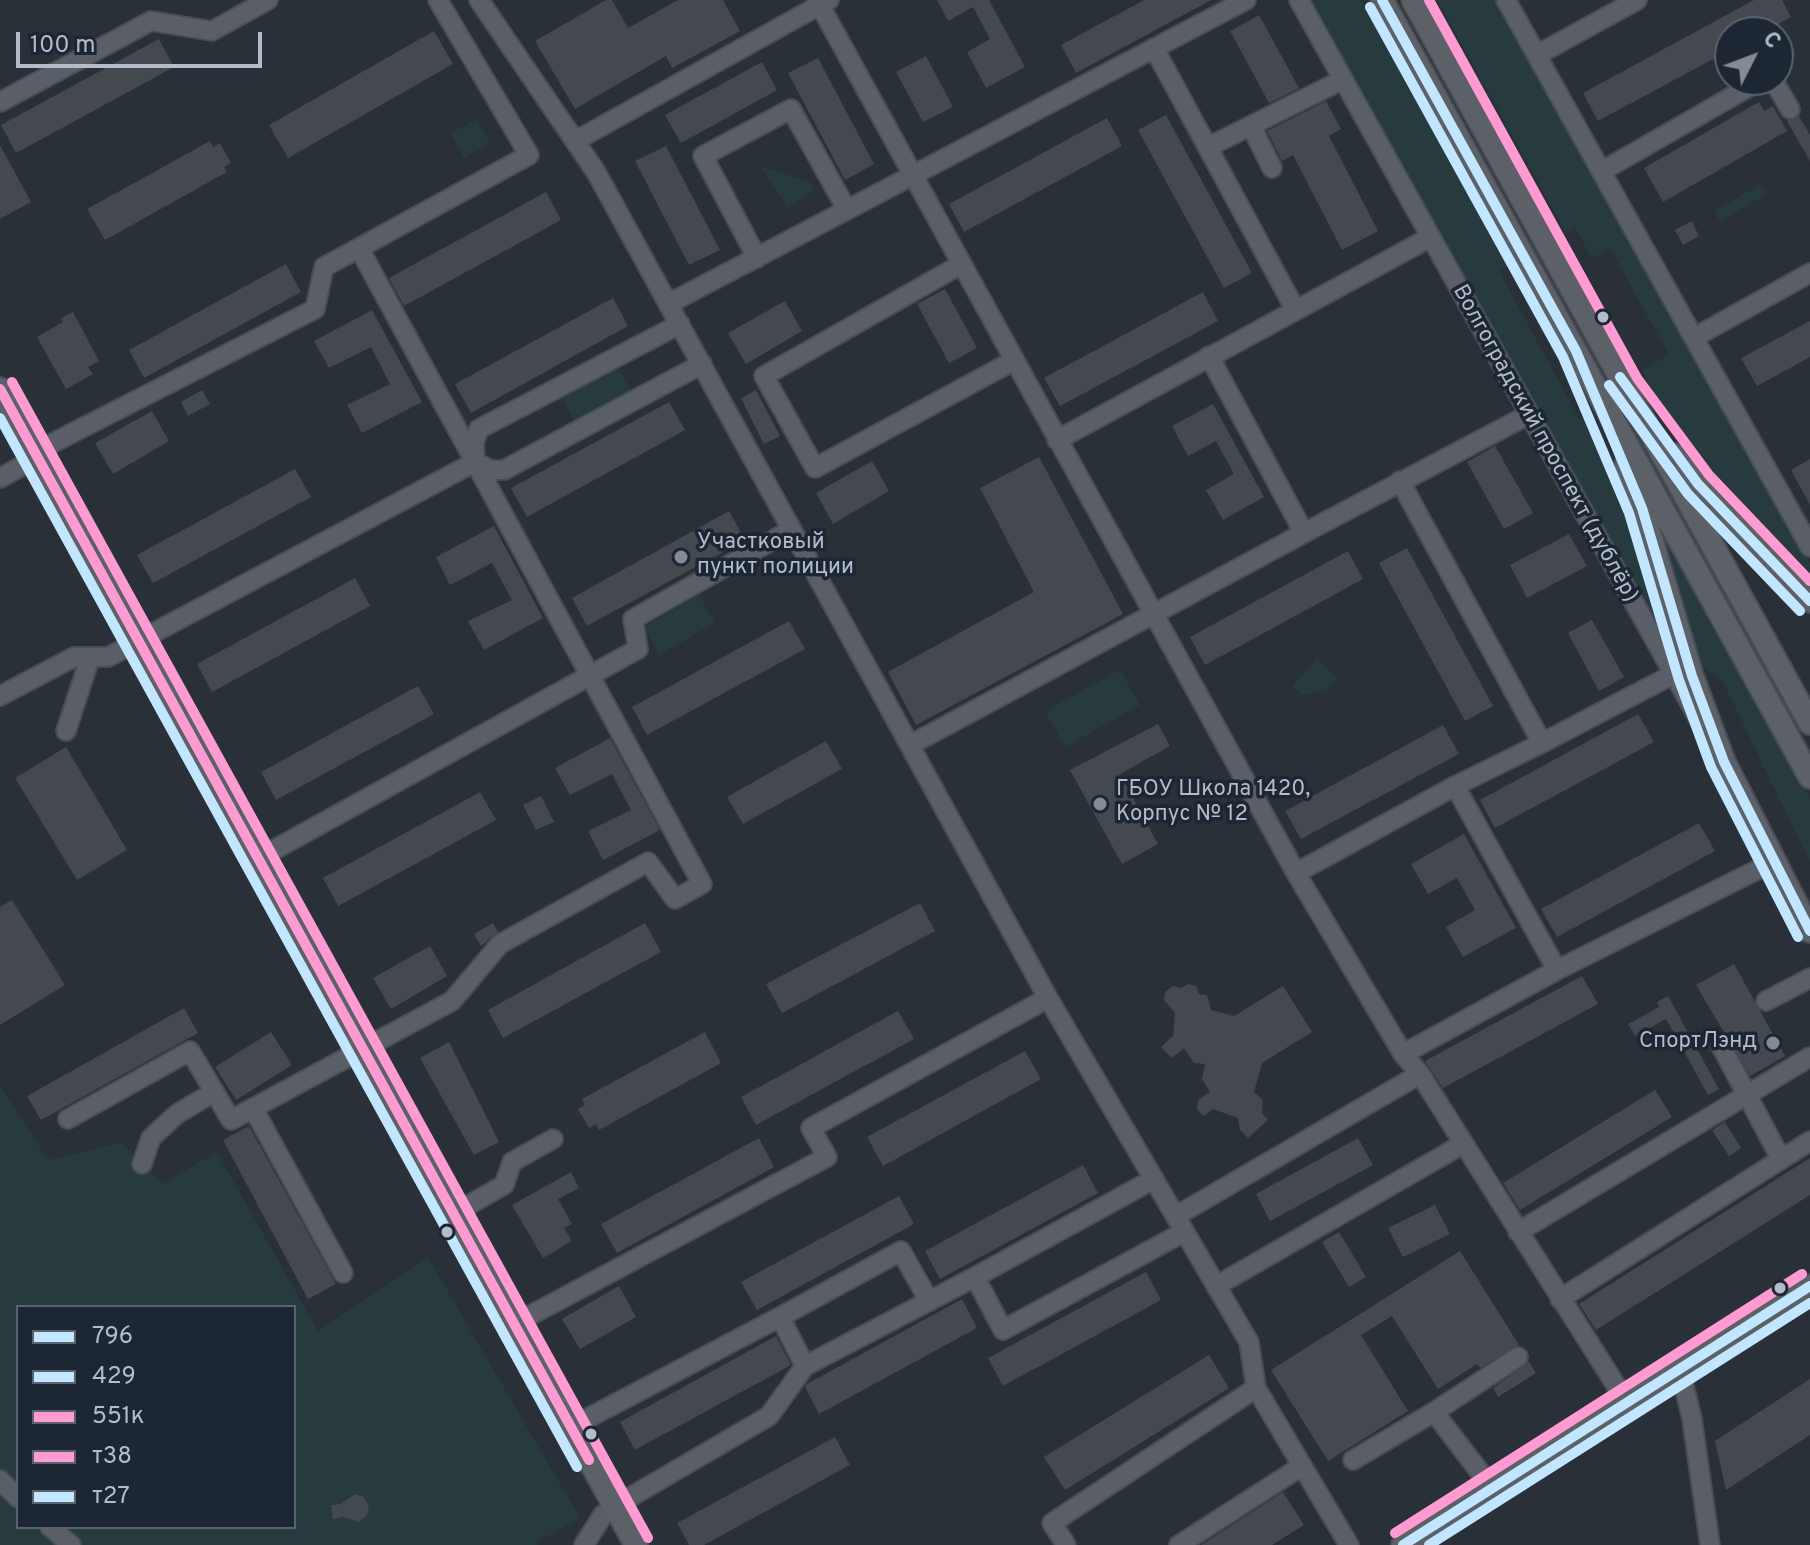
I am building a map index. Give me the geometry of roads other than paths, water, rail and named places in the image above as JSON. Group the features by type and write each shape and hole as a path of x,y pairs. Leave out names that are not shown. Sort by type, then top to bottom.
{"main road":[{"path":"1382,0 1810,777"},
{"path":"1413,0 1810,723"},
{"path":"1576,351 1642,508 1688,663 1724,762"},
{"path":"1625,386 1698,484 1810,601"},
{"path":"0,389 636,1545"},
{"name":"Волгоградский проспект (дублёр)","path":"1724,762 1810,931"},
{"path":"1403,1545 1809,1287"}],"street":[{"path":"0,102 151,21 212,31 268,0"},
{"path":"0,478 37,455 315,309 324,267 529,155 438,0"},
{"path":"479,0 596,172 1048,998 1249,1342 1256,1388 1349,1545"},
{"path":"668,304 1246,0"},
{"name":"Волгоградский проспект (дублёр)","path":"1299,0 1672,675 1724,762"},
{"path":"1506,0 1810,547"},
{"path":"1537,55 1637,0"},
{"path":"575,141 822,2 911,177 1296,873 1403,1054 1420,1074 1627,1403"},
{"path":"1154,48 1295,309"},
{"path":"1208,147 1342,80"},
{"path":"1602,171 1733,96"},
{"path":"1782,96 1790,109"},
{"path":"757,258 703,156 791,109 847,210"},
{"path":"1251,126 1272,168"},
{"path":"1057,440 1429,238"},
{"path":"68,1119 190,1051 231,1120 452,1001 500,944 648,862 675,899 702,884 359,248"},
{"path":"960,265 764,376 815,468 1013,361"},
{"path":"1695,337 1810,273"},
{"path":"475,462 474,442 479,429 680,324"},
{"path":"1209,356 1304,533"},
{"path":"475,462 491,470 504,470 702,364"},
{"path":"910,745 1152,613 1528,415"},
{"path":"0,696 74,657 108,657 475,462"},
{"path":"1400,481 1542,743"},
{"path":"259,858 638,649 633,619 791,530"},
{"path":"66,731 90,658"},
{"path":"1296,873 1455,786 1672,675"},
{"path":"1455,786 1557,970"},
{"path":"1403,1054 1557,970 1775,861"},
{"path":"1766,1001 1810,978"},
{"path":"514,1324 827,1157 811,1128 1048,998"},
{"path":"1720,1044 1781,1159"},
{"path":"1518,1232 1810,1057"},
{"path":"975,1277 1003,1330 1420,1074"},
{"path":"142,1164 151,1138 177,1114 214,1092"},
{"path":"253,1108 343,1273"},
{"path":"453,1214 504,1185 512,1162 553,1139"},
{"path":"1560,1299 1810,1141"},
{"path":"1216,1286 1463,1144"},
{"path":"584,1545 603,1515 615,1506 769,1416 805,1366 1154,1179"},
{"path":"571,1427 901,1251 929,1301"},
{"path":"780,1317 805,1366"},
{"path":"1353,1460 1518,1357"},
{"path":"1680,1369 1692,1419 1710,1545"},
{"path":"1066,1545 1052,1523 1256,1388"},
{"path":"1434,1412 1492,1488"},
{"path":"1179,1545 1302,1466"},
{"path":"0,1480 16,1496"},
{"path":"52,1529 71,1545"}],"place":[{"name":"Участковый пункт полиции","path":"681,557"},
{"name":"ГБОУ Школа 1420, Корпус № 12","path":"1100,804"},
{"name":"СпортЛэнд","path":"1773,1043"}]}
